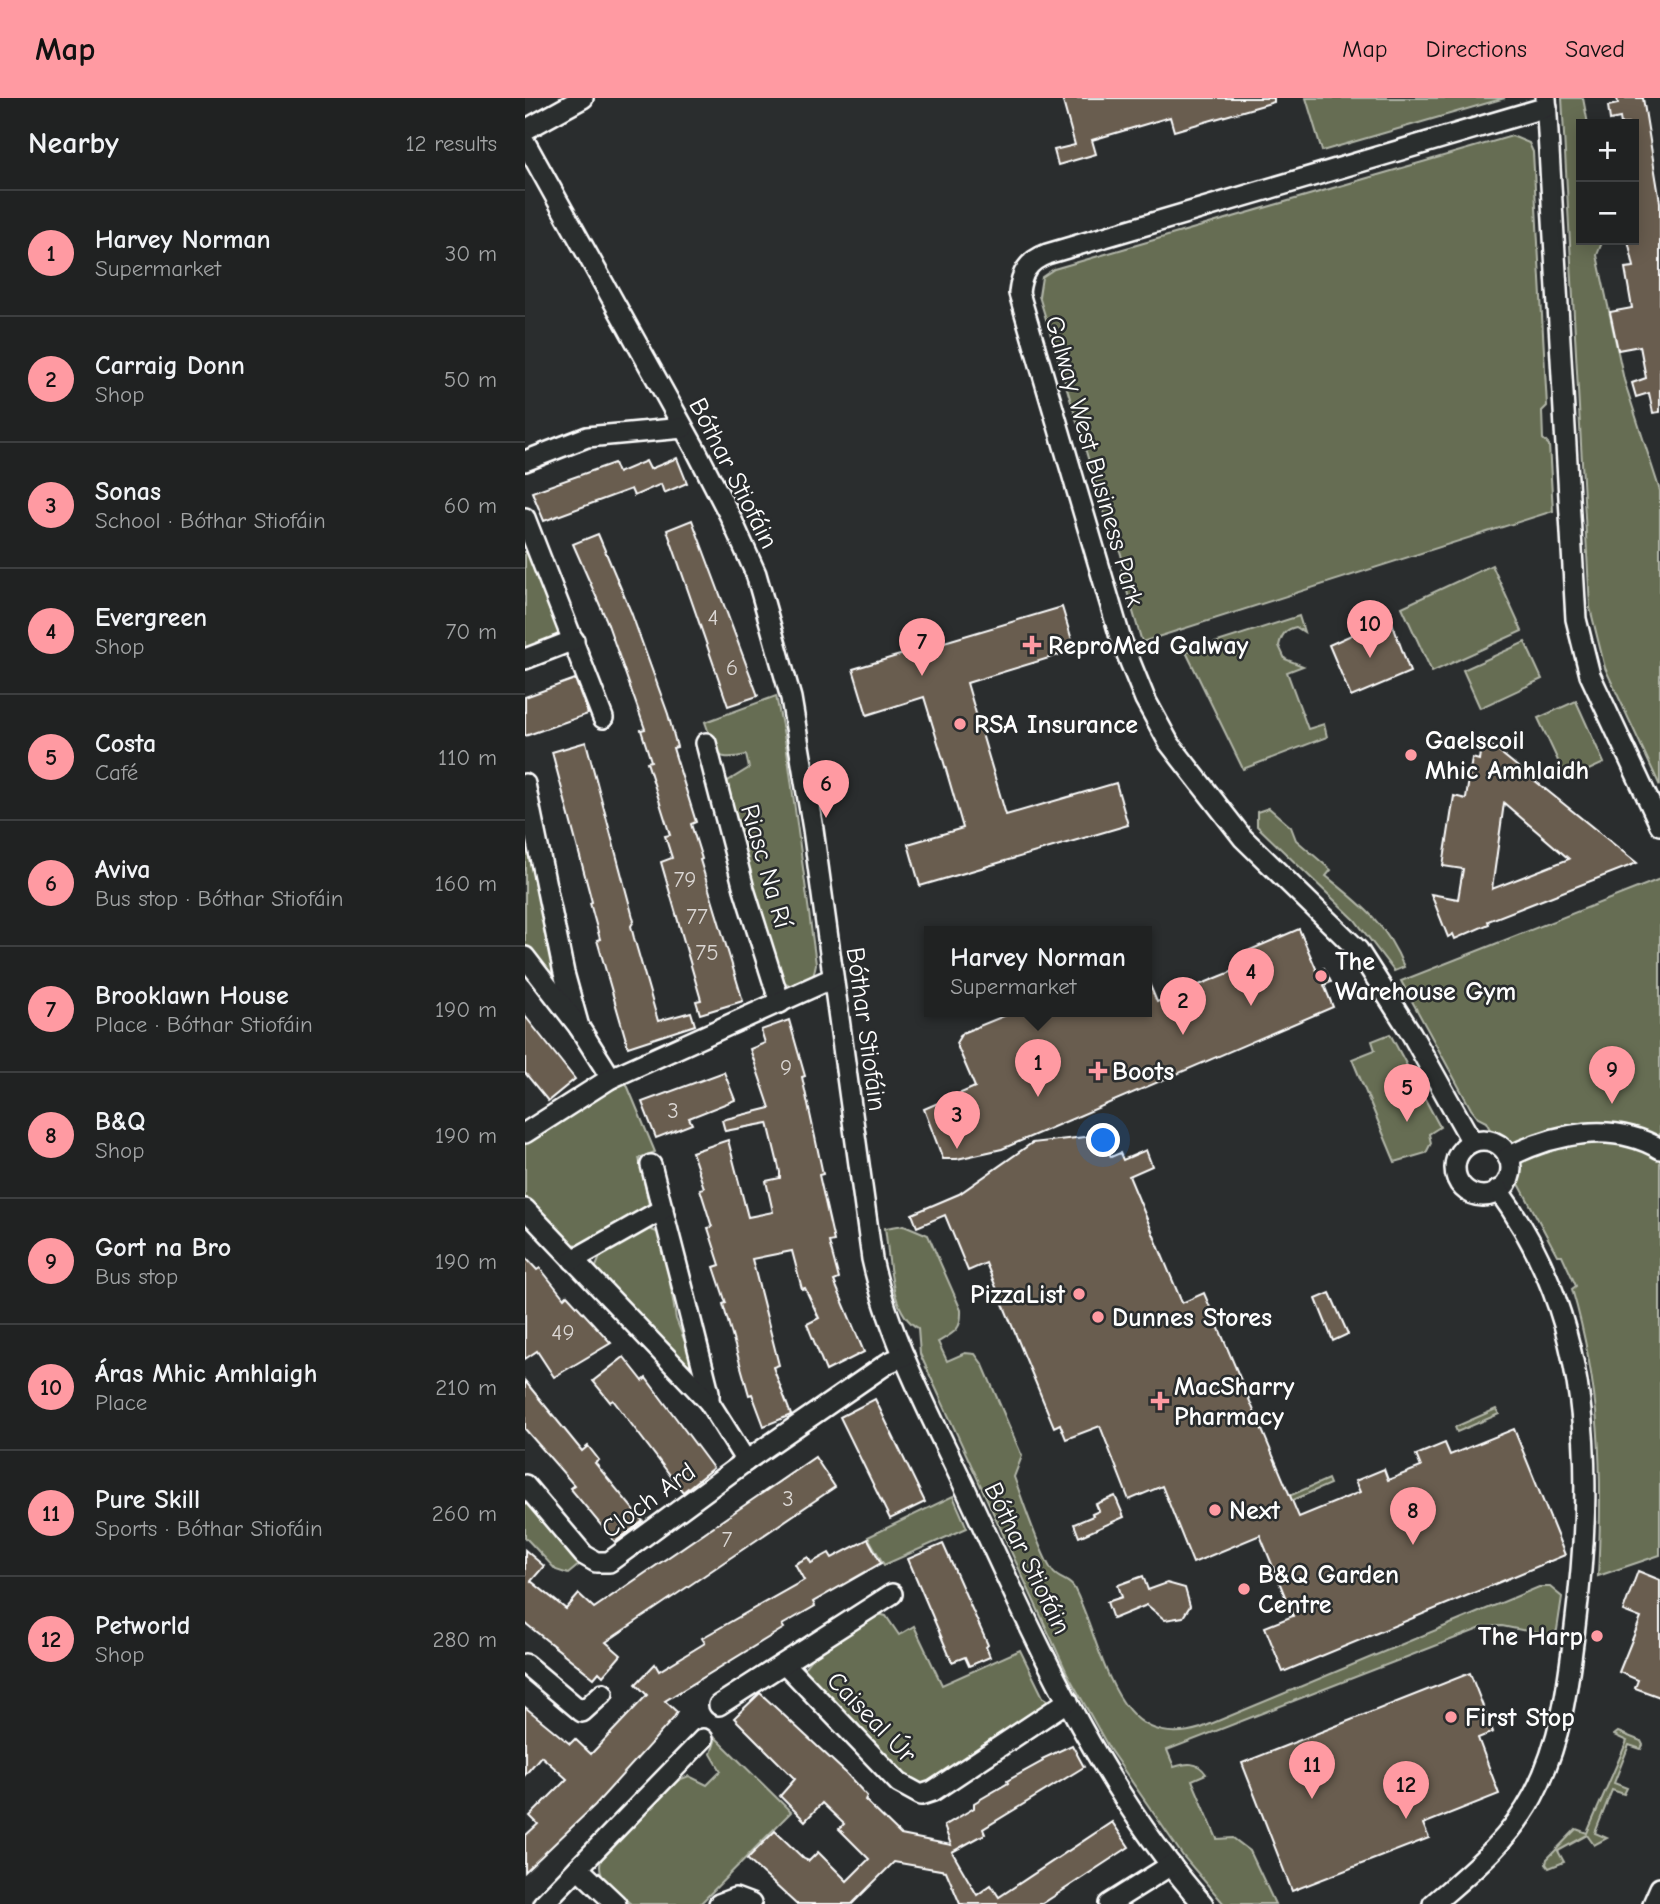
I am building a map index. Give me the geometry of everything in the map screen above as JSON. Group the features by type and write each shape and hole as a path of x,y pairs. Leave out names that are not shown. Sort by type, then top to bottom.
{"street":[{"path":"525,130 583,98"},
{"path":"1546,102 1576,619 1590,675 1660,825"},
{"name":"Galway West Business Park","path":"1472,1142 1364,958 1332,922 1243,838 1179,760 1157,721 1120,637 1019,293 1026,268 1035,258 1546,102"},
{"name":"Bóthar Stiofáin","path":"525,142 683,428 744,546 776,642 793,711 872,1259 877,1283 904,1356 1068,1701 1106,1771 1171,1865 1203,1904"},
{"path":"525,461 587,437 683,428"},
{"path":"525,518 603,718"},
{"path":"525,659 574,640"},
{"name":"Riasc Na Rí","path":"706,743 734,853 779,1003"},
{"path":"526,785 528,817 579,1027"},
{"path":"525,957 579,1027 611,1078"},
{"path":"525,1133 611,1078 833,978"},
{"path":"1508,1157 1577,1132 1625,1135 1660,1149"},
{"path":"1472,1142 1493,1142 1508,1157 1510,1171 1498,1191 1472,1194 1459,1182 1455,1174 1457,1157 1472,1142"},
{"path":"651,1165 700,1352 709,1402"},
{"path":"1433,1904 1500,1841 1524,1812 1542,1777 1559,1731 1565,1702 1581,1573 1585,1465 1583,1420 1568,1336 1541,1259 1498,1191"},
{"path":"573,1260 663,1209"},
{"path":"531,1216 709,1402 746,1461"},
{"name":"Cloch Ard","path":"525,1485 584,1555 603,1562 626,1550 746,1461 888,1363 904,1356"},
{"name":"Caiseal Úr","path":"719,1705 892,1594"},
{"path":"525,1664 582,1712 603,1693"},
{"name":"Caiseal Úr","path":"785,1664 899,1783 921,1795 933,1791 1068,1701"},
{"path":"543,1904 703,1739"},
{"path":"1109,1904 1171,1865"},
{"path":"578,1868 616,1904"},
{"path":"1653,1904 1660,1888"},
{"path":"719,1904 736,1898 751,1904"}],"green space":[{"path":"1306,98 1505,98 1322,151"},
{"path":"1562,98 1583,98 1587,119 1576,119 1576,245 1601,245 1597,255 1624,380 1660,491 1660,786 1605,668 1590,608"},
{"path":"1512,136 1529,143 1533,152 1547,406 1542,411 1543,439 1549,445 1553,511 1142,642 1121,571 1124,565 1115,534 1110,531 1039,296 1042,277 1054,269"},
{"path":"525,540 559,632 553,640 525,653"},
{"path":"1492,565 1522,631 1432,672 1402,607"},
{"path":"1299,616 1304,632 1296,627 1289,629 1282,636 1279,646 1285,659 1303,666 1287,672 1308,729 1324,724 1327,737 1243,769 1186,652"},
{"path":"1525,642 1542,679 1480,708 1463,670"},
{"path":"776,696 787,750 816,964 813,977 791,986 783,981 775,962 726,788 728,781 749,768 746,755 721,756 714,747 705,722"},
{"path":"1576,701 1604,763 1567,780 1538,718"},
{"path":"1269,808 1291,827 1296,840 1331,870 1326,876 1372,916 1389,938 1404,967 1394,971 1355,920 1257,826 1257,812"},
{"path":"525,844 531,852 559,977 555,979 525,946"},
{"path":"1660,879 1660,1555 1598,1576 1598,1431 1589,1361 1572,1289 1576,1286 1562,1255 1557,1255 1486,1122 1478,1118 1471,1109 1401,981"},
{"path":"1390,1034 1440,1127 1429,1134 1431,1143 1426,1153 1395,1162 1352,1059 1375,1050 1372,1041"},
{"path":"625,1080 655,1152 639,1158 649,1205 641,1212 580,1244 571,1245 525,1199 525,1143"},
{"path":"904,1225 928,1235 961,1310 956,1330 938,1342 947,1361 965,1353 975,1354 983,1365 1022,1456 1014,1477 1043,1554 1053,1572 1074,1588 1115,1690 1130,1711 1148,1726 1171,1732 1201,1728 1539,1587 1550,1587 1562,1597 1557,1630 1552,1636 1502,1626 1484,1627 1167,1750 1174,1767 1191,1764 1206,1774 1192,1780 1217,1839 1233,1838 1250,1851 1275,1904 1224,1904 1183,1856 1110,1750 1067,1673 920,1354 918,1328 908,1320 896,1297 885,1228"},
{"path":"644,1227 659,1233 665,1252 676,1319 692,1360 687,1368 595,1269 602,1252"},
{"path":"1496,1409 1499,1414 1457,1432 1455,1427"},
{"path":"1328,1479 1330,1484 1291,1501 1289,1496"},
{"path":"525,1496 580,1564 568,1574 556,1570 525,1537"},
{"path":"953,1496 967,1528 884,1565 868,1537"},
{"path":"878,1614 886,1616 899,1635 914,1626 942,1685 1020,1650 1043,1697 1048,1700 1042,1708 929,1784 921,1787 909,1783 867,1735 806,1675 805,1667 812,1658"},
{"path":"1618,1732 1641,1741 1643,1745 1641,1749 1629,1745 1614,1783 1627,1788 1624,1794 1612,1790 1595,1833 1607,1838 1594,1845 1587,1835 1558,1851 1564,1862 1549,1868 1547,1859 1576,1829 1587,1833 1627,1741 1614,1735"},
{"path":"716,1738 791,1812 700,1904 631,1904 603,1878 600,1865 602,1857 673,1782 689,1776 707,1785 721,1771 711,1754"}],"building":[{"path":"1062,98 1274,98 1274,102 1174,131 1170,117 1092,140 1096,154 1058,165 1054,150 1075,145"},
{"path":"1617,98 1643,98 1660,202 1660,412 1653,413 1649,393 1636,397 1632,383 1646,378 1640,346 1618,350 1610,312 1632,308 1625,268 1634,267 1629,245 1639,245 1639,119 1610,119 1608,106 1618,104"},
{"path":"677,458 687,483 664,493 661,484 634,496 631,489 544,521 532,492 614,463 618,473 646,461 650,469"},
{"path":"692,520 758,696 728,706 667,530"},
{"path":"598,534 631,612 668,714 677,747 673,748 696,822 691,824 702,859 700,860 743,1001 700,1014 696,1001 701,1000 661,862 672,858 665,836 670,835 647,762 651,761 641,730 645,729 606,619 573,544"},
{"path":"1386,606 1410,672 1351,697 1329,645 1356,633 1351,622"},
{"path":"1062,607 1075,650 967,683 1006,815 1116,783 1128,825 920,886 908,844 963,828 924,697 867,715 853,669"},
{"path":"575,679 588,714 525,736 525,697"},
{"path":"1482,738 1637,863 1488,921 1489,924 1455,939 1453,934 1448,937 1431,894 1458,899 1463,869 1443,866 1454,796 1466,799 1472,758 1479,760","holes":["1504,803 1569,859 1492,889"]},
{"path":"586,742 634,921 631,926 634,938 658,1021 691,1012 695,1025 628,1047 597,940 600,939 590,903 592,902 552,752"},
{"path":"1299,929 1317,971 1324,968 1331,982 1324,985 1333,1007 1002,1149 957,1159 943,1159 924,1109 975,1087 956,1043 962,1033 1001,1017 1152,1017 1152,990 1157,1002 1256,962 1250,950"},
{"path":"525,1016 575,1079 548,1101 525,1073"},
{"path":"789,1020 805,1076 802,1077 823,1174 819,1175 834,1241 829,1242 839,1279 834,1281 864,1352 826,1371 807,1324 819,1318 805,1288 802,1289 792,1251 752,1259 779,1365 773,1367 791,1415 764,1426 752,1394 749,1395 723,1304 726,1303 714,1267 720,1265 708,1228 712,1227 700,1189 704,1188 692,1152 728,1140 748,1217 773,1212 766,1181 780,1178 780,1172 768,1123 725,1131 722,1120 770,1108 750,1049 765,1043 761,1030"},
{"path":"724,1072 735,1100 689,1118 692,1124 656,1138 642,1102"},
{"path":"1102,1135 1111,1157 1120,1153 1123,1160 1146,1150 1152,1166 1129,1176 1182,1303 1204,1293 1299,1517 1360,1492 1355,1481 1384,1469 1388,1480 1421,1467 1416,1455 1445,1443 1450,1455 1514,1429 1565,1555 1283,1672 1265,1627 1293,1616 1260,1535 1193,1563 1162,1486 1129,1500 1100,1426 1066,1439 1060,1424 1054,1427 986,1263 968,1271 945,1215 917,1227 912,1214 959,1194 1032,1143"},
{"path":"525,1257 537,1270 540,1268 564,1298 567,1295 611,1343 554,1377 537,1351 525,1359"},
{"path":"1330,1293 1348,1334 1333,1341 1316,1299"},
{"path":"624,1357 643,1381 646,1378 713,1468 683,1492 613,1400 610,1402 593,1381"},
{"path":"525,1381 582,1451 588,1446 599,1460 595,1463 643,1521 615,1542 570,1488 574,1485 525,1429"},
{"path":"875,1399 925,1502 890,1519 840,1417"},
{"path":"815,1457 835,1487 606,1642 621,1655 603,1676 599,1672 594,1678 525,1623 525,1550 544,1566 531,1581 566,1609 579,1594 594,1608"},
{"path":"1115,1496 1124,1517 1079,1537 1074,1524 1099,1511 1096,1504"},
{"path":"868,1539 881,1563 813,1602 815,1606 782,1625 784,1628 665,1701 677,1712 673,1719 595,1805 525,1872 525,1836 538,1824 530,1816 567,1779 541,1756 525,1775 525,1707 570,1744 575,1739 591,1754 647,1695 636,1684 655,1664 659,1671 705,1643 702,1638 804,1580 795,1564 808,1557 811,1563 829,1553 832,1558"},
{"path":"943,1544 988,1645 986,1647 990,1657 969,1666 965,1657 952,1662 908,1559"},
{"path":"1638,1571 1660,1580 1660,1697 1635,1688 1638,1680 1619,1672 1641,1618 1623,1611"},
{"path":"1143,1576 1148,1590 1167,1583 1185,1588 1190,1606 1183,1617 1165,1620 1147,1605 1113,1619 1107,1602 1122,1597 1118,1585"},
{"path":"1470,1673 1493,1732 1478,1738 1499,1794 1423,1824 1429,1838 1292,1891 1242,1763"},
{"path":"760,1693 846,1773 867,1796 865,1800 901,1835 951,1845 944,1826 974,1808 974,1803 1008,1783 1007,1781 1043,1761 1042,1759 1072,1745 1084,1767 983,1829 985,1834 952,1852 977,1895 991,1885 999,1897 1112,1822 1129,1847 1042,1904 960,1904 946,1871 894,1862 852,1904 796,1904 747,1859 775,1831 804,1859 809,1861 818,1852 847,1881 869,1859 839,1829 844,1824 822,1803 805,1821 780,1796 795,1779 734,1718"}],"place":[{"name":"ReproMed Galway","path":"1032,645"},
{"name":"Áras Mhic Amhlaigh","path":"1370,658"},
{"name":"Brooklawn House","path":"922,676"},
{"name":"RSA Insurance","path":"960,724"},
{"name":"Gaelscoil Mhic Amhlaidh","path":"1411,755"},
{"name":"Aviva","path":"826,818"},
{"name":"The Warehouse Gym","path":"1321,976"},
{"name":"Evergreen","path":"1251,1006"},
{"name":"Carraig Donn","path":"1183,1035"},
{"name":"Boots","path":"1098,1071"},
{"name":"Harvey Norman","path":"1038,1097"},
{"name":"Gort na Bro","path":"1612,1104"},
{"name":"Costa","path":"1407,1122"},
{"name":"Sonas","path":"957,1149"},
{"name":"PizzaList","path":"1079,1294"},
{"name":"Dunnes Stores","path":"1098,1317"},
{"name":"MacSharry Pharmacy","path":"1160,1401"},
{"name":"Next","path":"1215,1510"},
{"name":"B&Q","path":"1413,1545"},
{"name":"B&Q Garden Centre","path":"1244,1589"},
{"name":"The Harp","path":"1597,1636"},
{"name":"First Stop","path":"1451,1717"},
{"name":"Pure Skill","path":"1312,1799"},
{"name":"Petworld","path":"1406,1819"}]}
